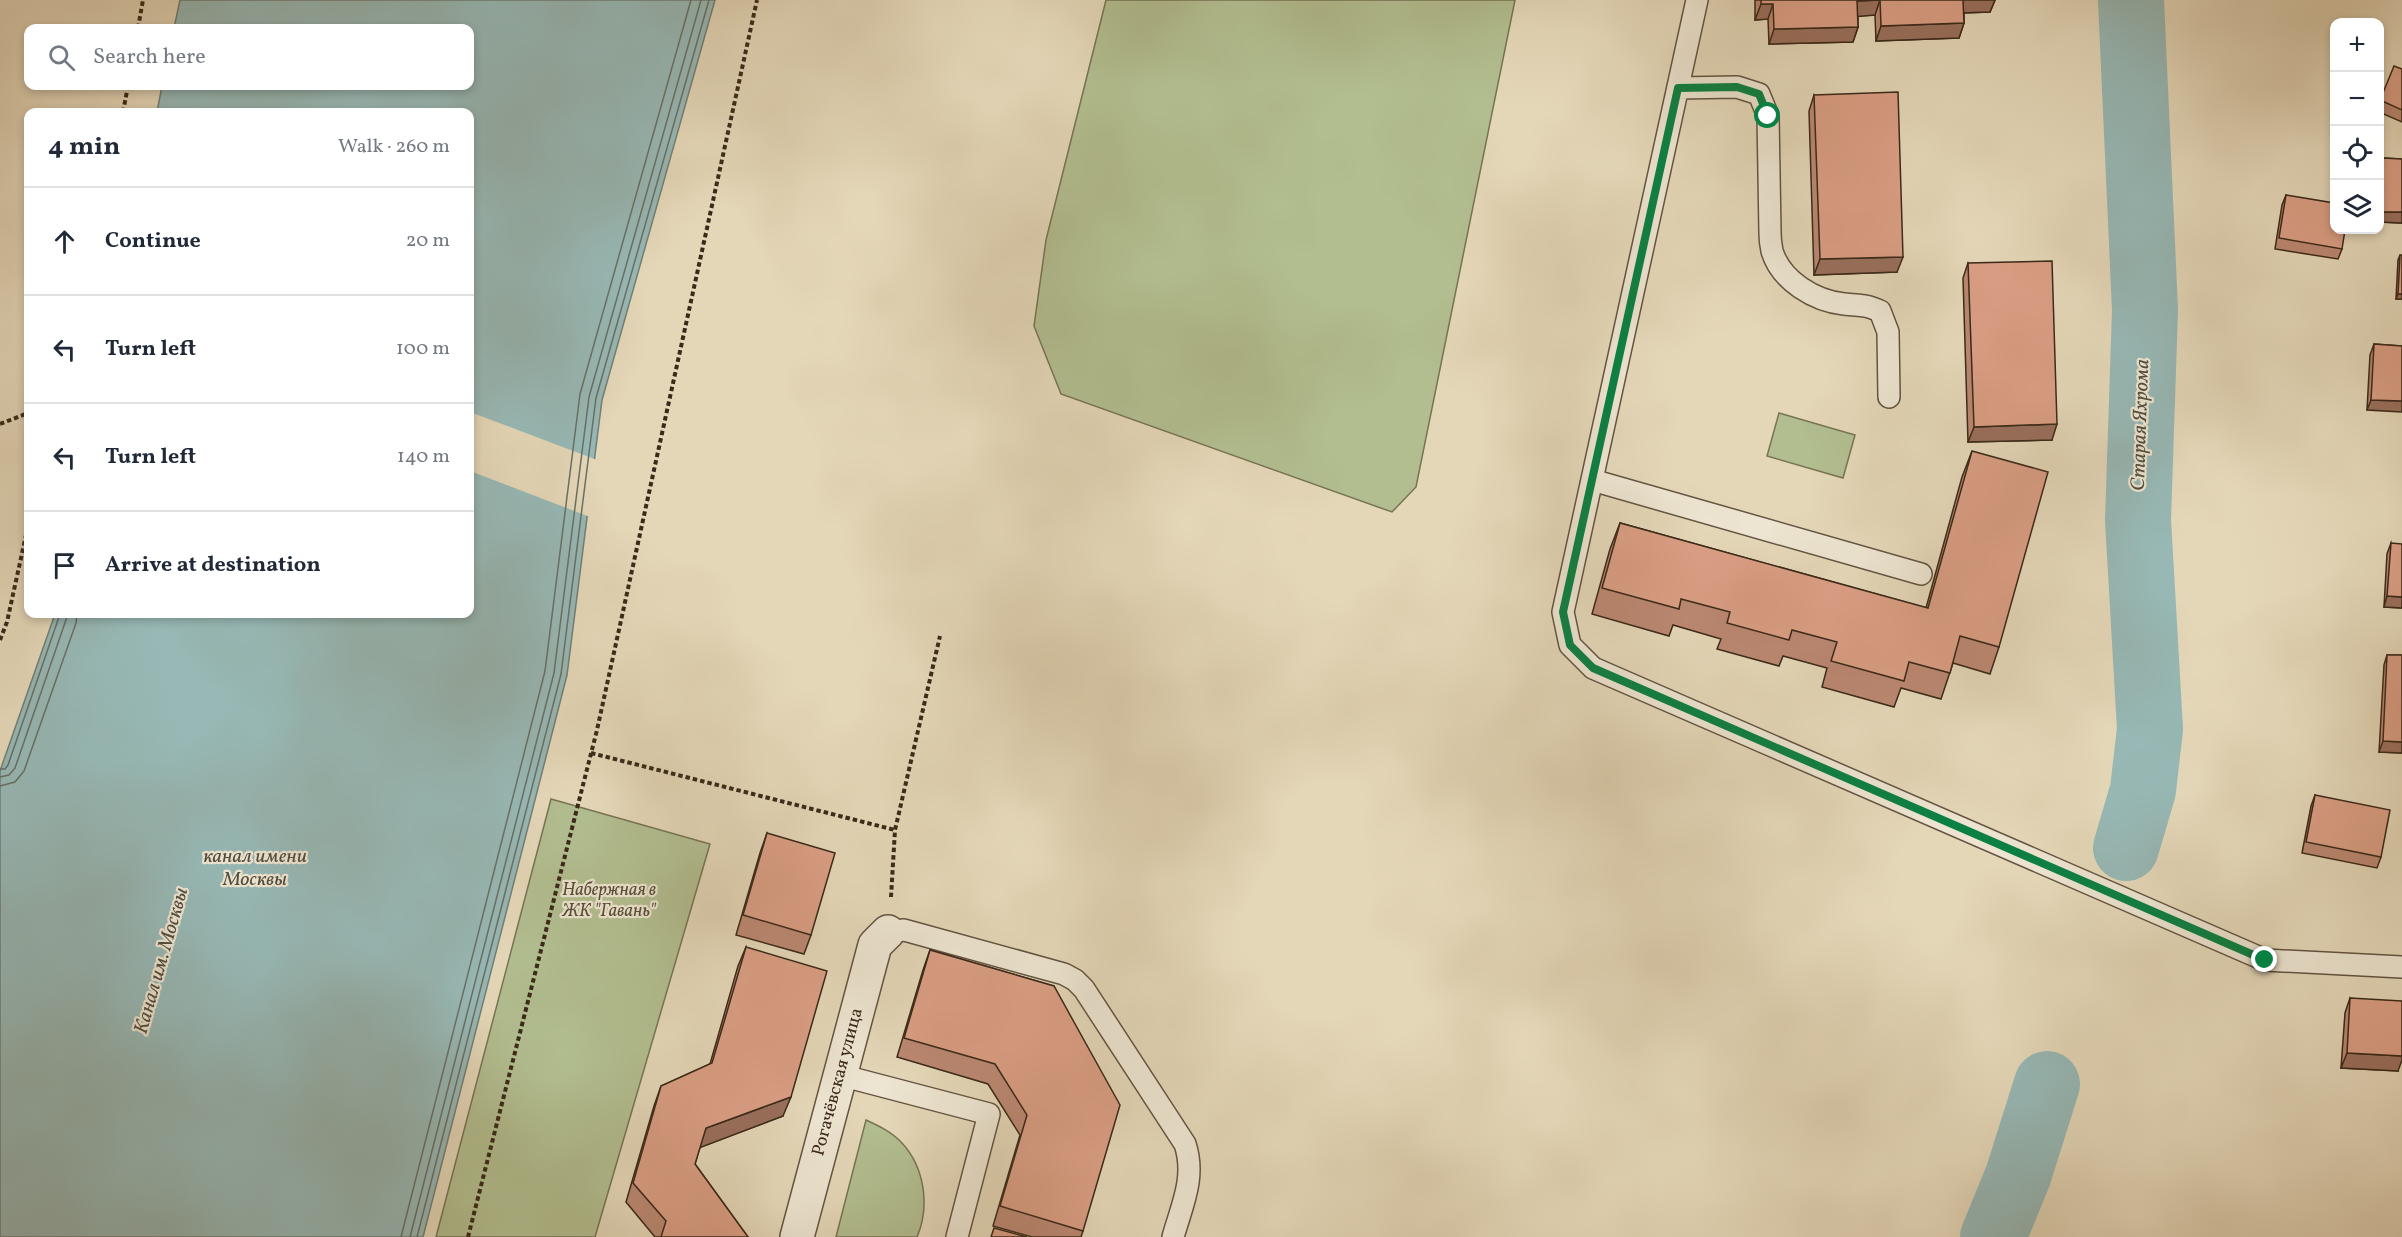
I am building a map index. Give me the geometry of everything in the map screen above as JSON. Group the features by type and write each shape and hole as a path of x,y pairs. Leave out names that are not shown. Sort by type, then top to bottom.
{"street":[{"name":"Рогачёвская улица","path":"797,1237 875,945 888,932"}],"lane":[{"path":"1697,0 1563,612 1570,645 1593,668 2265,960 2402,967"},
{"path":"1678,88 1737,87 1759,94 1768,116 1772,252 1782,272 1799,286 1820,298 1845,304 1862,303 1880,311 1888,332 1889,397"},
{"path":"1592,480 1921,574"},
{"path":"888,932 904,930 1064,974 1084,989 1185,1144 1190,1160 1191,1175 1173,1237"},
{"path":"840,1075 989,1114 957,1237"}],"path":[{"path":"139,24 143,0"},
{"path":"468,1237 591,753 757,0"},
{"path":"124,108 127,90"},
{"path":"0,424 24,415"},
{"path":"0,640 7,622 24,544"},
{"path":"888,932 895,830 940,636"},
{"path":"591,753 895,830"}],"green space":[{"path":"1106,0 1515,0 1416,487 1392,512 1061,394 1034,326 1046,240"},
{"path":"1779,413 1855,435 1843,478 1767,456"},
{"name":"Набержная в ЖК \"Гавань\"","path":"551,799 710,844 595,1237 436,1237"},
{"path":"866,1120 898,1139 916,1164 924,1201 917,1237 836,1237"}],"water":[{"name":"канал имени Москвы","path":"180,0 715,0 602,400 567,675 423,1237 0,1237 0,771 54,618 474,618 474,108 158,108 161,90 474,90 474,24 175,24"}],"pier":[{"path":"474,414 597,460 590,517 474,473"}],"building":[{"path":"1761,0 1880,0 1857,1 1858,27 1774,29 1773,4 1761,4"},
{"path":"1880,0 1963,0 1964,23 1881,26"},
{"path":"2394,66 2402,69 2402,110 2384,102 2384,90"},
{"path":"1898,92 1903,257 1820,259 1814,95"},
{"path":"2384,158 2402,159 2402,212 2384,212"},
{"path":"2286,195 2330,202 2330,234 2344,234 2342,249 2279,238"},
{"path":"2400,255 2402,255 2402,294 2398,294"},
{"path":"2052,261 2057,424 1974,427 1968,263"},
{"path":"2374,344 2402,346 2402,401 2371,400"},
{"path":"1972,451 2048,472 1999,647 1960,636 1950,673 1909,662 1904,681 1831,661 1837,642 1792,630 1789,640 1727,623 1730,612 1681,599 1679,609 1602,588 1620,523 1928,608"},
{"path":"2391,543 2402,544 2402,597 2387,596"},
{"path":"2387,655 2402,655 2402,742 2383,741"},
{"path":"2315,795 2390,810 2381,857 2306,842"},
{"path":"767,833 835,853 811,935 743,915"},
{"path":"746,947 827,971 791,1097 706,1128 695,1164 748,1237 661,1237 666,1221 633,1183 661,1086 712,1063"},
{"path":"930,950 1054,986 1120,1105 1083,1231 1000,1206 1027,1115 995,1064 904,1038"},
{"path":"2350,998 2402,1001 2402,1056 2347,1053"},
{"path":"994,1228 1027,1237 991,1237"}],"waterway":[{"name":"Старая Яхрома","path":"2126,848 2143,790 2150,729 2138,520 2145,310 2131,0"},
{"name":"Старая Яхрома","path":"1993,1237 2018,1176 2047,1084"}],"route":[{"path":"1768,116 1759,94 1737,87 1678,88 1563,612 1570,645 1593,668 2265,960"}],"water label":[{"name":"Канал им. Москвы","path":"162,961"}]}
